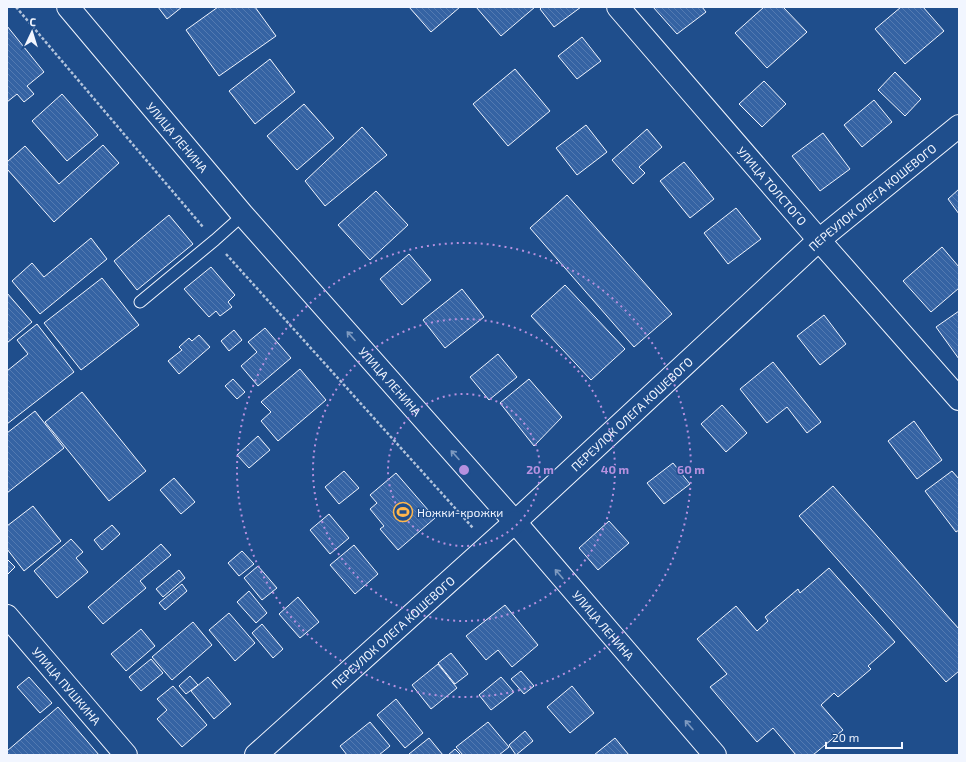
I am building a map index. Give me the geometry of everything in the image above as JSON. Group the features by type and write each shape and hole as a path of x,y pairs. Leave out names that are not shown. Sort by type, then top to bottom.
{"street":[{"name":"УЛИЦА ЛЕНИНА","path":"68,7 243,215 515,522 715,755"},
{"name":"УЛИЦА ТОЛСТОГО","path":"618,7 819,240 959,399"},
{"name":"ПЕРЕУЛОК ОЛЕГА КОШЕВОГО","path":"256,755 489,546 819,240 959,126"},
{"name":"УЛИЦА ПУШКИНА","path":"7,616 126,755"}],"lane":[{"path":"140,302 243,215"}],"path":[{"path":"16,7 215,240 489,546"}],"building":[{"path":"158,7 182,7 167,19"},
{"path":"218,7 255,7 276,36 219,76 186,30"},
{"path":"409,7 460,7 431,32"},
{"path":"476,7 535,7 501,36"},
{"path":"542,7 581,7 554,27 540,9"},
{"path":"653,7 702,7 706,12 677,34"},
{"path":"764,7 783,7 807,32 767,68 735,33"},
{"path":"901,7 923,7 944,31 905,64 875,29"},
{"path":"7,26 44,72 27,86 34,94 24,102 17,94 7,102"},
{"path":"582,37 601,61 577,79 558,56"},
{"path":"270,59 295,92 255,124 229,91"},
{"path":"515,69 550,111 508,146 473,104"},
{"path":"895,72 921,99 905,116 878,90"},
{"path":"764,81 786,104 762,127 739,104"},
{"path":"62,94 98,135 67,161 32,121"},
{"path":"874,100 892,122 862,147 844,125"},
{"path":"304,104 334,138 297,170 267,136"},
{"path":"586,125 607,152 577,175 556,148"},
{"path":"362,127 387,155 325,206 305,181"},
{"path":"647,129 662,147 639,167 645,173 633,184 612,160"},
{"path":"823,133 850,169 820,191 792,156"},
{"path":"103,145 119,163 54,222 7,169 7,162 25,146 59,184"},
{"path":"684,162 714,199 690,218 660,181"},
{"path":"959,189 959,214 948,199"},
{"path":"376,191 408,225 370,260 338,225"},
{"path":"567,195 672,314 634,347 530,228"},
{"path":"736,208 761,239 728,264 704,233"},
{"path":"169,215 193,244 137,290 114,261"},
{"path":"91,238 107,259 40,314 12,281 32,263 44,277"},
{"path":"942,247 959,267 959,288 931,312 903,281"},
{"path":"409,254 431,280 402,305 380,279"},
{"path":"211,267 235,295 228,302 232,307 220,316 216,311 209,317 184,289"},
{"path":"102,278 139,325 81,370 44,323"},
{"path":"565,285 625,349 591,380 531,316"},
{"path":"462,289 484,317 445,348 423,320"},
{"path":"7,293 32,322 7,343"},
{"path":"959,311 959,359 936,327"},
{"path":"824,315 846,344 820,365 797,336"},
{"path":"37,324 74,372 7,424 7,371 28,354 17,340"},
{"path":"265,328 291,358 258,386 241,366 257,352 248,342"},
{"path":"234,330 242,340 229,351 221,341"},
{"path":"199,335 210,347 179,374 168,361 182,350 179,347 189,338 192,341"},
{"path":"498,354 517,377 489,400 470,377"},
{"path":"773,362 821,422 807,433 787,407 767,423 740,389"},
{"path":"300,369 326,400 278,441 261,421 271,412 261,402"},
{"path":"233,379 245,392 237,399 225,386"},
{"path":"529,379 562,417 534,446 500,403"},
{"path":"82,392 146,471 109,501 45,422"},
{"path":"722,405 747,433 726,452 701,424"},
{"path":"35,411 64,448 7,493 7,433"},
{"path":"914,421 942,460 917,479 888,441"},
{"path":"258,436 270,450 249,468 237,455"},
{"path":"673,463 690,484 664,504 647,483"},
{"path":"344,471 359,488 339,504 325,487"},
{"path":"952,471 959,479 959,530 956,532 925,491"},
{"path":"396,473 435,518 398,550 380,529 384,526 370,509 377,503 370,495"},
{"path":"174,478 195,502 181,514 160,490"},
{"path":"833,486 959,629 959,671 946,682 799,516"},
{"path":"33,506 61,541 24,571 7,549 7,526"},
{"path":"329,514 349,538 330,554 310,530"},
{"path":"609,521 629,543 598,570 579,548"},
{"path":"112,525 120,534 102,550 94,540"},
{"path":"71,539 83,552 76,558 88,572 57,598 34,571"},
{"path":"161,544 171,555 140,581 146,588 103,624 88,607"},
{"path":"354,545 378,574 355,594 330,565"},
{"path":"242,551 254,564 239,576 228,563"},
{"path":"7,559 15,567 7,575"},
{"path":"258,566 277,588 262,600 244,578"},
{"path":"829,568 895,642 868,666 871,669 838,697 834,693 821,705 843,730 813,755 796,755 773,728 757,742 710,687 727,674 697,639 736,606 757,631 768,621 765,617 798,589 800,593"},
{"path":"179,570 185,578 163,597 156,589"},
{"path":"182,584 187,591 165,610 159,603"},
{"path":"249,591 267,613 256,623 237,602"},
{"path":"298,597 319,622 300,638 279,614"},
{"path":"505,605 538,645 512,667 498,650 486,660 466,636"},
{"path":"229,613 255,643 235,661 209,630"},
{"path":"193,622 212,645 172,680 152,657"},
{"path":"262,624 283,649 273,658 252,633"},
{"path":"141,629 155,646 126,671 111,654"},
{"path":"451,653 468,674 455,684 438,663"},
{"path":"151,659 163,673 141,691 129,677"},
{"path":"438,664 457,688 431,709 412,685"},
{"path":"521,671 534,686 524,694 511,679"},
{"path":"190,676 198,685 186,694 179,686"},
{"path":"29,677 52,703 40,713 17,687"},
{"path":"208,677 231,704 214,719 191,691"},
{"path":"501,677 514,692 491,710 479,695"},
{"path":"173,686 207,725 182,747 157,719 167,710 157,699"},
{"path":"572,686 594,713 570,733 547,707"},
{"path":"396,699 423,733 405,748 377,715"},
{"path":"58,707 99,755 7,755 7,751"},
{"path":"370,722 390,746 379,755 347,755 340,746"},
{"path":"488,722 509,747 499,755 463,755 456,747"},
{"path":"525,731 533,741 516,755 509,745"},
{"path":"429,738 443,755 409,755 409,754"},
{"path":"615,738 629,755 594,755"},
{"path":"455,749 461,755 448,755"}],"place":[{"name":"Ножки-крожки","path":"403,512"}]}
